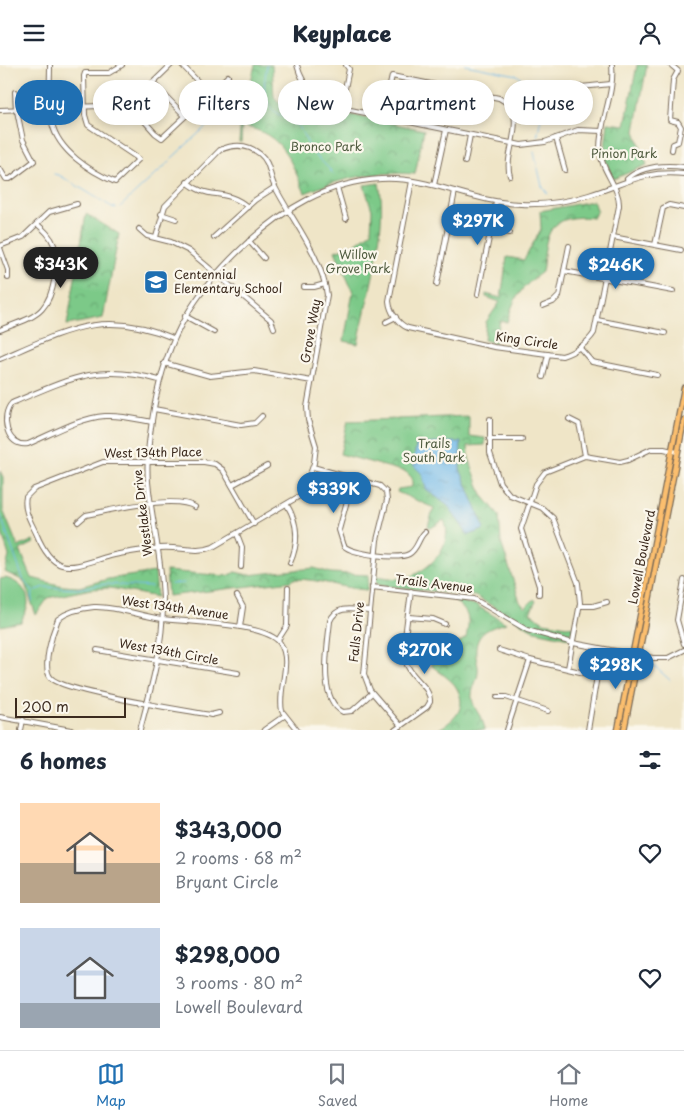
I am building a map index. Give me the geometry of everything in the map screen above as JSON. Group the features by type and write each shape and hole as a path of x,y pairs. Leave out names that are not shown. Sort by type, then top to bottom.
{"main road":[{"name":"Lowell Boulevard","path":"624,730 636,655 675,452 684,389"},
{"name":"Lowell Boulevard","path":"675,452 684,420"},
{"name":"Lowell Boulevard","path":"618,730 636,655"}],"street":[{"path":"50,65 50,80"},
{"path":"53,125 54,129 71,155 116,182 139,158 91,129 85,119 84,74 109,73 122,65"},
{"path":"156,80 171,65"},
{"path":"182,65 196,80"},
{"path":"297,65 303,80"},
{"path":"346,65 349,69 347,80"},
{"path":"612,65 611,85 602,131 601,156 619,202 597,320 592,337 579,347 592,361 657,375"},
{"path":"671,65 678,71 673,80 670,94 670,120 678,122 681,127 678,142 673,145 672,150"},
{"path":"224,80 228,76"},
{"path":"391,80 392,77 408,80"},
{"path":"593,85 611,85"},
{"path":"494,97 506,102 511,109 514,121 508,169 510,176"},
{"path":"169,100 179,110"},
{"path":"84,108 93,107"},
{"path":"0,110 15,111"},
{"path":"148,125 160,138 179,121"},
{"path":"0,169 6,179 10,179 34,161 23,140 20,125"},
{"path":"422,125 512,143 535,144 578,130 602,131"},
{"path":"434,185 446,130"},
{"path":"465,162 470,135"},
{"path":"556,138 565,171"},
{"name":"Grove Way","path":"156,237 161,214 165,206 220,150 238,145 254,149 264,158 275,187 304,235 325,284 327,303 307,409 308,420 316,439 316,453 303,494 213,547 202,551 157,549"},
{"name":"Westlake Drive","path":"626,180 633,174 646,169 669,166 684,167"},
{"name":"Westlake Drive","path":"140,730 158,661 162,619 162,592 147,461 154,409 159,379 173,339 185,316 215,274 249,241 289,209 314,195 337,187 380,179 412,181 496,201 520,204 550,204 580,198 626,180 658,173 684,174"},
{"path":"386,322 396,317 389,301 412,181"},
{"path":"187,182 207,194 231,195 248,207"},
{"path":"214,237 248,207 275,187"},
{"path":"337,187 346,219"},
{"path":"437,284 455,191"},
{"path":"478,294 496,201"},
{"path":"8,278 8,270 0,247 23,237 49,211 77,204"},
{"path":"655,245 662,208 669,205 684,207"},
{"path":"161,214 176,219"},
{"path":"0,330 36,314 46,305 51,293 56,253 51,237 37,224"},
{"path":"139,229 147,236 156,237 182,246 271,321 274,328"},
{"path":"491,229 510,233"},
{"path":"613,237 681,250"},
{"path":"249,241 264,258"},
{"path":"543,306 557,298 569,245"},
{"path":"564,271 672,291"},
{"path":"304,287 325,284"},
{"path":"185,316 214,332"},
{"name":"King Circle","path":"396,317 402,326 408,328 494,347 564,356 579,347"},
{"path":"597,320 665,333"},
{"path":"0,359 61,333 92,325 134,325 173,339"},
{"path":"543,377 548,354"},
{"path":"164,363 210,376 254,371 312,381"},
{"path":"152,422 122,417 100,416 84,420 28,444 20,445 9,437 2,417 5,409 12,403 82,375 120,372 159,379"},
{"path":"154,409 241,425 255,423 262,417"},
{"path":"490,419 490,453 500,483 510,495 546,511 556,523 578,583 580,606 568,668"},
{"path":"569,419 579,424 585,456"},
{"path":"489,439 522,439"},
{"path":"539,594 539,586 521,535 521,526 536,484 545,472 585,456 624,461 651,449 675,452"},
{"name":"West 134th Place","path":"157,549 117,555 80,566 61,564 47,555 42,549 24,505 28,493 90,466 112,461 213,463 222,470 254,524"},
{"path":"232,485 267,466"},
{"path":"313,467 353,479 339,531 344,546 355,552 400,557 409,554 425,532"},
{"name":"Falls Drive","path":"353,479 380,486 388,491 375,554 364,674 372,693 401,726"},
{"path":"78,522 89,514 151,505 184,502 195,507"},
{"path":"287,505 296,524 294,555 290,563"},
{"path":"237,534 242,547 241,567"},
{"path":"339,550 344,546"},
{"path":"684,580 677,621 684,644"},
{"name":"Trails Avenue","path":"372,587 474,599 528,630 573,643 636,655 668,658 684,650"},
{"path":"288,588 287,626 284,634 278,640 284,655 280,705 284,716 297,730"},
{"path":"395,730 432,703 428,691 411,674 406,660 411,591"},
{"path":"238,596 243,607 240,627"},
{"path":"580,606 593,606 607,602"},
{"name":"West 134th Avenue","path":"219,713 211,715 147,702 82,692 51,679 46,668 52,637 58,619 63,615 91,607 162,619 212,622 240,627 278,640"},
{"path":"344,719 344,713 333,703 326,675 330,621 333,609 369,611"},
{"path":"409,617 433,619 444,624"},
{"name":"West 134th Circle","path":"97,650 238,673"},
{"path":"500,650 530,660 598,675 588,730"},
{"path":"507,730 530,660"},
{"path":"344,713 352,711 372,693"},
{"path":"497,697 548,711"},
{"path":"264,730 284,716"},
{"path":"0,717 71,730"},
{"path":"21,730 23,720"}],"green space":[{"name":"Bronco Park","path":"255,65 272,65 274,97 278,101 278,125 352,125 352,115 362,117 362,125 400,125 424,130 415,174 400,173 359,177 332,183 305,193 289,159 276,142 267,135 242,126 241,142 239,142 240,129 237,125 268,125 268,80 251,80"},
{"name":"Pinion Park","path":"637,65 647,65 635,131 647,165 613,179 604,156 608,123 625,125"},
{"name":"Willow Grove Park","path":"379,183 381,221 379,241 358,344 344,341 353,292 335,251 355,244 371,232 372,210 364,185"},
{"path":"593,201 597,211 593,218 568,219 552,228 546,243 542,272 519,294 512,306 507,322 500,321 495,343 484,340 486,322 500,302 486,297 486,294 501,298 507,257 524,260 541,229 540,211"},
{"path":"86,214 119,234 103,318 67,325"},
{"name":"Trails South Park","path":"469,416 469,436 485,438 485,445 468,446 469,458 482,495 499,515 501,542 520,602 525,608 534,599 536,601 530,613 544,622 573,627 569,638 535,631 475,596 379,585 376,581 376,576 401,579 422,570 437,557 443,548 446,539 446,529 444,520 431,528 428,526 434,508 397,492 398,489 412,487 412,478 406,472 340,454 348,421"},
{"path":"0,471 3,477 3,510 18,547 33,540 34,543 20,550 32,578 63,586 79,587 108,579 155,572 157,597 110,588 91,589 48,598 36,615 24,581 5,572 9,556 0,527"},
{"path":"314,568 331,573 369,575 367,590 313,580 294,579 292,581 168,596 166,571 228,576 235,572 248,575"},
{"path":"5,578 16,582 24,590 28,605 22,622 0,626 0,579"},
{"path":"453,600 476,605 506,623 493,627 483,633 477,642 476,658 478,670 472,698 485,730 437,730 454,718 458,713 461,701 456,687 432,666 432,651 451,647 466,638 468,621 466,612"}],"water":[{"path":"461,442 460,469 484,527 483,530 468,535 448,506 426,489 422,474 413,465 416,445"}],"waterway":[{"path":"267,65 265,92 268,104 278,114 298,126 311,150 334,175"},
{"path":"465,65 517,75 524,81 539,106 541,117 537,139"},
{"path":"172,158 208,125"},
{"path":"534,152 542,186 548,194"},
{"path":"120,207 170,161"},
{"path":"54,174 59,175 116,208"},
{"path":"0,514 23,579 33,591 44,587 76,589 106,584 151,587"},
{"path":"171,584 184,583"},
{"path":"32,602 33,592"},
{"path":"654,666 670,680"}],"place":[{"name":"Centennial Elementary School","path":"156,282"}]}
